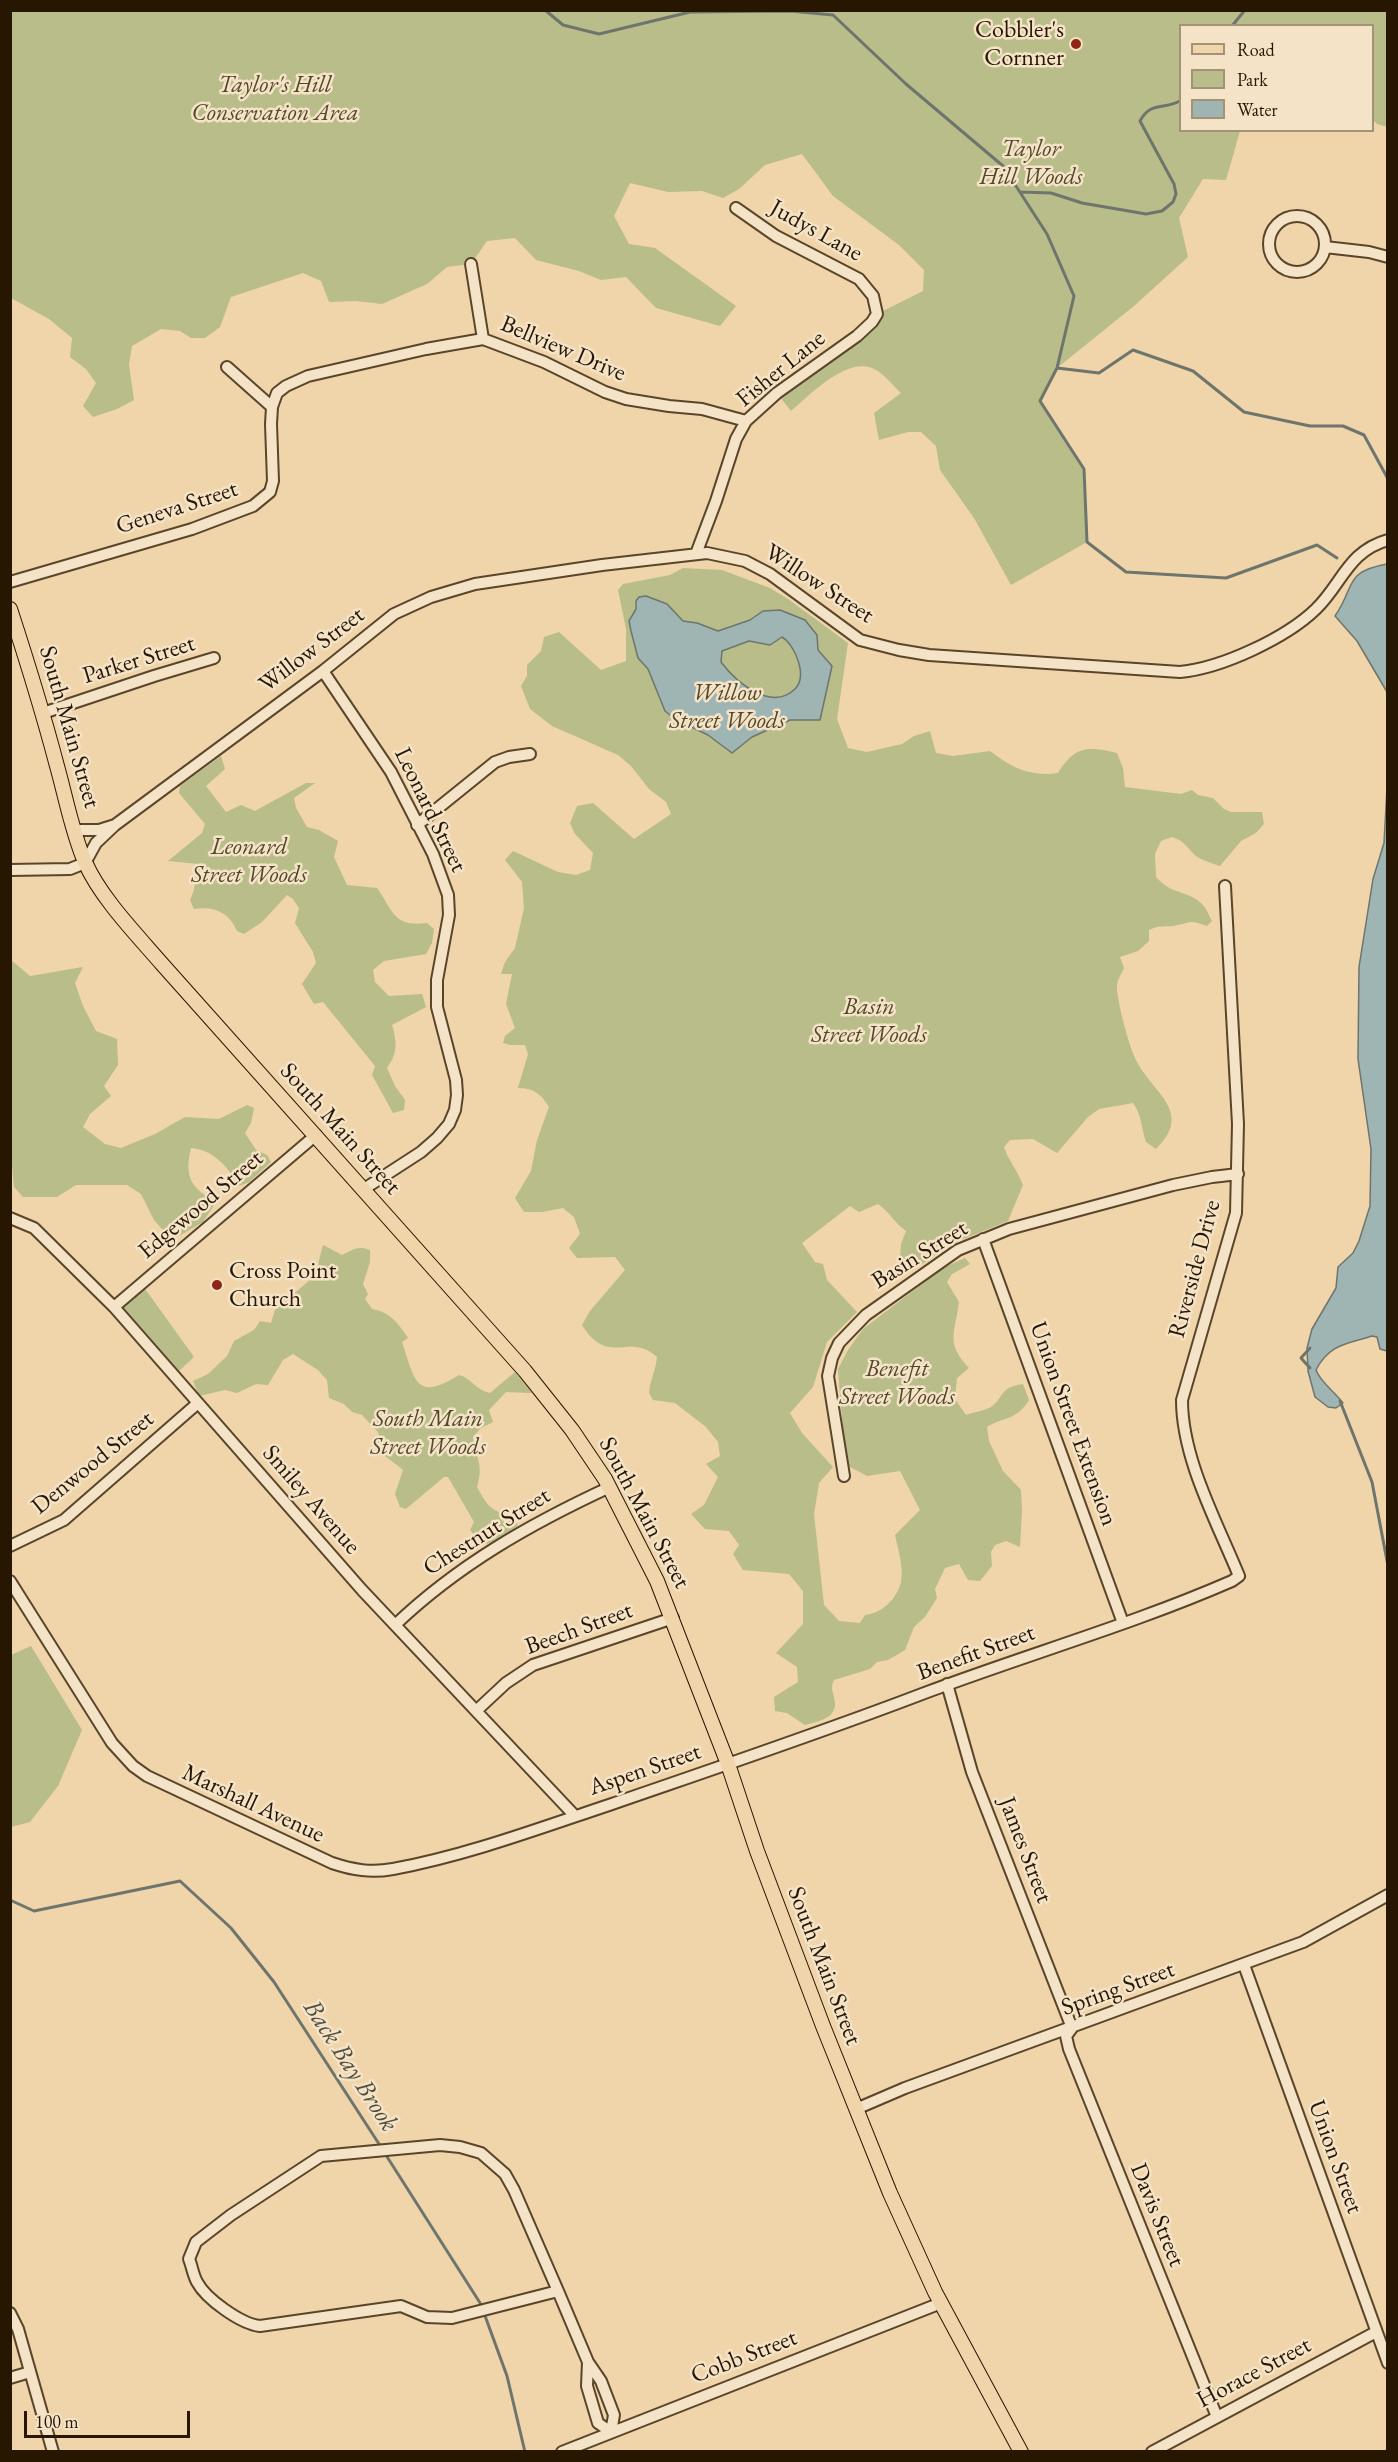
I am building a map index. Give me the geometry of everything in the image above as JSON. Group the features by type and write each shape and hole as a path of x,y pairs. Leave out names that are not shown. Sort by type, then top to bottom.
{"main road":[{"name":"South Main Street","path":"10,609 43,713 85,863 127,923 525,1371 572,1430 610,1487 673,1618 728,1764 757,1851 899,2215 941,2303 1021,2451"}],"street":[{"name":"Judys Lane","path":"736,208 776,236 859,279 868,288 877,314 868,326"},
{"path":"1298,216 1309,219 1318,226 1324,236 1325,247 1318,263 1310,270 1299,273 1287,271 1278,265 1271,256 1268,245 1270,234 1277,224 1286,218 1298,216"},
{"path":"1325,247 1388,257"},
{"path":"471,264 483,339"},
{"name":"Fisher Lane","path":"696,554 717,501 736,439 746,422 777,393 868,326"},
{"name":"Bellview Drive","path":"272,407 277,393 286,386 308,376 435,347 483,339 544,362 615,395 669,406 702,409 746,422"},
{"path":"227,367 272,407"},
{"name":"Geneva Street","path":"10,582 192,528 242,511 263,500 270,492 273,481 272,407"},
{"name":"Willow Street","path":"85,863 96,843 115,825 323,671 394,614 449,590 508,578 706,553 745,561 770,574 860,640 899,650 929,655 1180,672 1213,666 1293,627 1318,608 1352,561 1372,546 1388,540"},
{"name":"Parker Street","path":"43,713 214,658"},
{"name":"Leonard Street","path":"323,671 391,772 443,878 448,896 449,915 439,968 437,1007 456,1080 455,1110 437,1138 421,1152 364,1189"},
{"path":"417,825 495,762 530,754"},
{"path":"75,830 99,830 115,825"},
{"path":"10,870 70,868 85,863"},
{"name":"Riverside Drive","path":"1225,886 1238,1124 1236,1214 1182,1400 1183,1429 1195,1468 1239,1576 1236,1578"},
{"name":"Edgewood Street","path":"114,1307 316,1136"},
{"name":"Basin Street","path":"844,1476 828,1376 839,1342 866,1316 934,1266 957,1251 983,1239 1021,1225 1086,1207 1173,1185 1238,1174"},
{"name":"Smiley Avenue","path":"10,1218 33,1228 114,1307 394,1625 575,1816"},
{"name":"Union Street Extension","path":"983,1239 1123,1623"},
{"name":"Denwood Street","path":"10,1546 64,1521 198,1403"},
{"name":"Chestnut Street","path":"394,1625 425,1596 485,1553 569,1506 610,1487"},
{"name":"Benefit Street","path":"728,1764 1123,1623 1236,1578"},
{"name":"Marshall Avenue","path":"10,1581 112,1743 133,1766 165,1786 332,1863 354,1870 392,1869 524,1835 575,1816"},
{"name":"Beech Street","path":"476,1711 506,1683 533,1665 673,1618"},
{"name":"James Street","path":"947,1684 972,1773 1072,2028"},
{"name":"Aspen Street","path":"575,1816 728,1764"},
{"name":"Spring Street","path":"856,2109 905,2088 1303,1942 1388,1895"},
{"name":"Union Street","path":"1244,1965 1388,2363"},
{"name":"Davis Street","path":"1072,2028 1066,2036 1069,2049 1216,2417"},
{"path":"558,2291 452,2318 427,2317 401,2306 260,2326 252,2325 234,2316 207,2295 197,2282 189,2259 196,2242 231,2215 321,2156 440,2145 460,2147 481,2153 494,2162 505,2174 514,2190 558,2291 588,2362 601,2381 614,2415 611,2432 598,2423 587,2386 588,2362"},
{"name":"Cobb Street","path":"562,2451 941,2303"},
{"path":"10,2313 18,2329 53,2451"},
{"name":"Horace Street","path":"1152,2451 1376,2332"},
{"path":"10,2378 30,2372"}],"green space":[{"name":"Taylor Hill Woods","path":"10,11 1387,11 1387,127 1374,121 1374,24 1179,24 1179,132 1240,132 1226,180 1203,179 1179,218 1188,257 1134,306 1057,368 1040,401 1084,469 1087,542 1011,585 974,518 940,470 936,446 921,432 908,432 879,440 874,413 901,393 880,372 862,366 851,368 828,380 791,411 777,393 877,314 923,291 924,270 899,245 833,196 802,154 765,165 739,189 723,198 702,191 668,192 630,183 614,216 629,244 655,248 736,306 720,326 656,308 626,277 601,280 579,271 536,260 515,238 487,241 471,264 447,267 427,284 382,304 356,301 329,302 321,281 303,273 231,297 220,327 205,338 191,338 180,331 161,329 132,346 129,365 134,400 117,409 93,417 83,406 96,383 86,369 70,357 72,338 49,319 11,298"},
{"name":"Basin Street Woods","path":"683,568 722,570 770,588 848,643 837,719 848,748 867,752 902,744 914,736 930,731 936,753 953,756 990,751 1022,770 1039,774 1058,773 1076,753 1098,749 1117,753 1123,768 1125,787 1181,794 1192,790 1198,795 1213,798 1224,809 1231,812 1262,812 1264,824 1256,833 1241,841 1220,866 1199,858 1183,843 1172,837 1161,841 1155,854 1156,877 1168,887 1196,899 1205,908 1212,921 1207,926 1190,922 1152,928 1149,930 1149,941 1138,951 1120,957 1124,968 1117,983 1117,992 1131,1047 1137,1062 1167,1103 1171,1113 1171,1124 1167,1136 1156,1149 1146,1142 1140,1117 1133,1103 1099,1109 1088,1117 1057,1153 1033,1139 1010,1140 1004,1147 1023,1185 1008,1221 951,1244 912,1271 900,1260 901,1244 906,1231 878,1204 859,1212 850,1206 802,1243 815,1262 823,1264 827,1280 857,1312 827,1342 813,1387 790,1413 802,1433 833,1467 819,1483 814,1514 824,1605 839,1621 860,1623 865,1615 883,1608 896,1594 901,1582 902,1571 895,1535 920,1510 900,1471 867,1476 848,1466 838,1369 863,1329 943,1268 965,1258 970,1264 952,1274 947,1282 959,1302 954,1344 969,1368 957,1378 955,1399 966,1415 991,1407 1010,1387 1023,1384 1029,1400 1015,1415 987,1427 989,1441 1003,1471 1021,1490 1020,1547 1006,1541 995,1545 991,1552 992,1566 980,1581 968,1580 959,1564 945,1568 935,1589 937,1598 925,1617 914,1627 905,1650 888,1660 877,1662 870,1669 834,1680 832,1689 835,1704 832,1713 824,1719 805,1725 787,1713 775,1711 774,1697 798,1682 797,1667 776,1653 803,1624 803,1591 789,1574 743,1570 733,1554 739,1545 729,1531 705,1529 691,1514 704,1505 718,1477 706,1464 720,1456 718,1442 706,1427 675,1403 653,1400 649,1393 657,1357 637,1347 610,1347 601,1344 592,1338 582,1325 590,1311 625,1270 615,1257 577,1258 569,1248 580,1234 574,1217 563,1208 542,1212 524,1212 515,1198 531,1171 537,1140 549,1107 536,1093 518,1088 528,1054 525,1045 503,1043 505,1036 515,1028 506,1004 512,974 501,974 505,962 515,948 524,908 522,882 505,860 513,851 558,872 576,875 590,870 593,853 575,834 570,823 577,806 593,803 634,839 671,814 666,802 649,789 631,766 618,755 552,726 530,709 521,686 527,676 527,665 541,651 544,637 559,632 601,670 626,661 626,629 618,590 623,584 670,575"},
{"name":"Leonard Street Woods","path":"221,756 225,769 206,786 226,812 241,805 255,811 306,783 315,783 294,798 296,808 307,827 319,830 338,841 334,857 347,885 377,888 391,911 401,920 407,923 427,923 434,929 432,943 426,954 384,961 373,970 375,982 389,996 422,994 426,1007 392,1025 395,1047 387,1068 395,1086 405,1100 404,1110 393,1113 372,1075 375,1066 323,1002 314,1004 302,984 316,963 313,952 295,923 299,908 293,899 287,895 262,922 244,934 237,931 230,919 220,912 194,909 190,900 194,891 198,864 168,861 202,833 205,824 179,793 180,786"},
{"path":"10,959 30,976 83,967 75,983 83,1006 96,1031 117,1039 118,1065 104,1086 111,1096 90,1114 83,1127 105,1144 121,1148 155,1134 185,1117 219,1119 247,1105 254,1108 251,1123 245,1133 256,1150 267,1155 271,1162 249,1182 239,1186 220,1161 207,1152 191,1148 188,1166 192,1181 195,1187 216,1202 203,1222 172,1240 154,1220 141,1194 127,1185 76,1185 57,1197 23,1197 14,1187 11,1156"},
{"name":"South Main Street Woods","path":"323,1245 342,1255 359,1248 370,1250 370,1262 363,1284 368,1294 365,1299 372,1309 393,1319 408,1338 402,1342 414,1377 419,1383 425,1387 434,1387 459,1375 481,1390 490,1393 515,1372 532,1393 506,1392 489,1410 493,1422 481,1428 473,1437 480,1467 477,1487 489,1506 509,1514 518,1525 507,1536 487,1544 476,1537 470,1530 474,1522 448,1477 444,1477 406,1509 400,1507 395,1494 403,1470 376,1446 378,1432 362,1415 352,1412 344,1404 329,1398 327,1380 318,1370 293,1354 283,1360 268,1385 256,1384 237,1393 225,1390 199,1396 193,1381 208,1374 227,1356 234,1341 254,1330 260,1321 271,1323 275,1310 318,1273"},
{"path":"143,1286 194,1357 178,1372 122,1313 121,1307"},
{"path":"31,1646 82,1730 58,1786 30,1822 11,1827 11,1655"}],"water":[{"path":"1388,564 1387,692 1357,641 1335,616 1357,576 1373,567"},
{"path":"646,596 667,604 683,621 697,623 718,631 750,620 763,611 780,610 805,620 817,635 818,650 832,666 820,720 790,720 752,737 732,753 708,735 675,719 665,711 648,669 638,658 629,621 636,609 636,601 639,597","holes":["782,637 787,641 798,661 800,677 795,689 786,695 775,697 755,692 736,678 721,662 722,651 749,641 770,645"]},
{"path":"1387,788 1387,1351 1380,1349 1377,1337 1372,1336 1339,1346 1321,1361 1316,1370 1321,1379 1343,1403 1336,1408 1328,1407 1315,1397 1308,1371 1307,1348 1312,1329 1336,1288 1338,1267 1353,1253 1370,1206 1371,1149 1358,1059 1359,967 1373,879 1384,843"}],"waterway":[{"path":"545,10 563,25 599,34 690,12 790,11 833,15 906,84 1003,166 1047,234 1074,296 1057,368 1040,401 1084,469 1087,542 1126,572 1226,578 1317,545 1337,558"},
{"path":"1234,24 1245,10"},
{"path":"1020,192 1051,193 1082,203 1146,214 1162,211 1173,202 1176,194 1174,184 1140,121 1153,108 1179,102"},
{"path":"1057,368 1099,373 1133,350 1193,371 1244,412 1310,426 1343,426 1364,435 1388,479"},
{"path":"1310,1348 1301,1358 1310,1368"},
{"path":"1340,1401 1372,1482 1388,1566"},
{"name":"Back Bay Brook","path":"10,1900 34,1911 180,1881 231,1928 274,1982 381,2147"},
{"name":"Back Bay Brook","path":"384,2152 482,2306"},
{"name":"Back Bay Brook","path":"484,2313 507,2376 525,2452"}],"place":[{"name":"Cobbler's Cornner","path":"1076,44"},
{"name":"Cross Point Church","path":"217,1285"}],"park label":[{"name":"Taylor's Hill Conservation Area","path":"275,99"},
{"name":"Willow Street Woods","path":"727,707"},
{"name":"Benefit Street Woods","path":"897,1383"}]}
